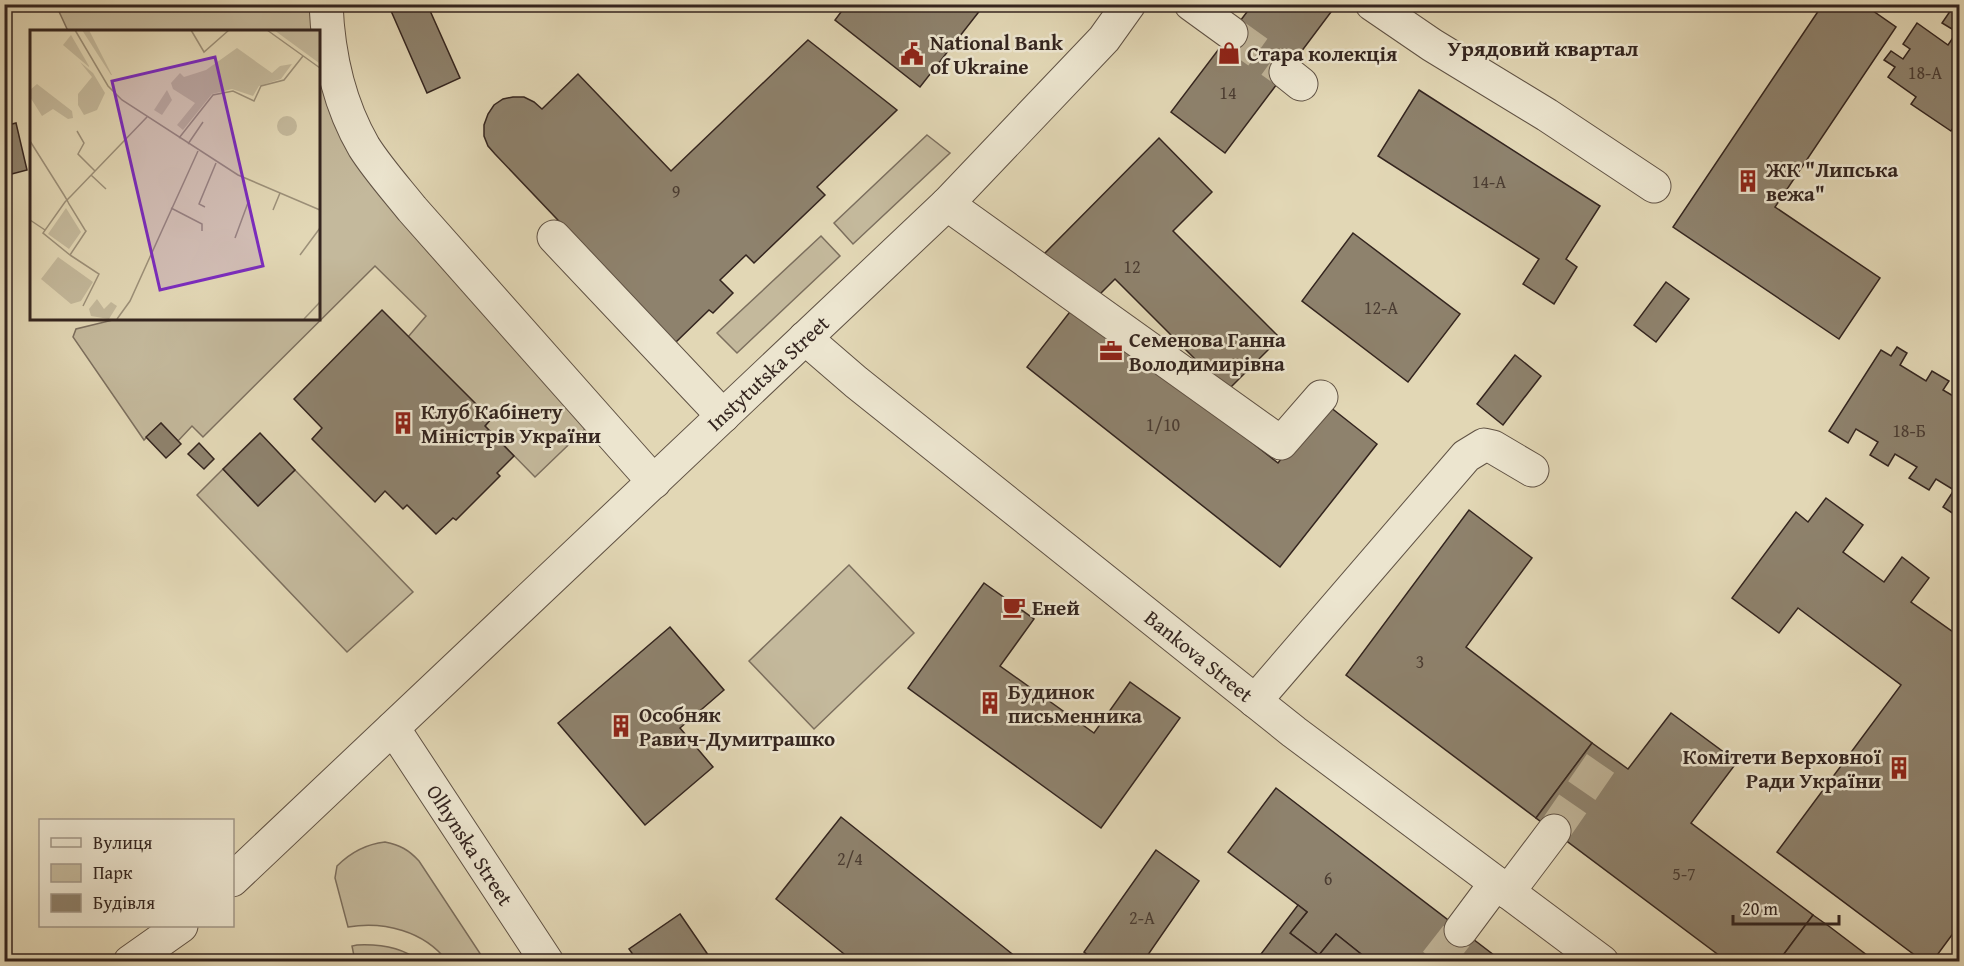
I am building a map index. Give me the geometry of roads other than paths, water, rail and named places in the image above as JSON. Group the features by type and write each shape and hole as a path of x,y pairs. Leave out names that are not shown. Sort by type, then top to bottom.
{"street":[{"path":"326,4 330,45 340,91 359,138 377,165 412,209 654,482"},
{"name":"Instytutska Street","path":"234,878 947,204 1104,39 1129,4"},
{"path":"1191,4 1231,33"},
{"path":"1372,4 1432,45 1547,115 1654,186"},
{"path":"947,204 1281,443 1322,397"},
{"path":"554,237 723,416"},
{"name":"Bankova Street","path":"805,338 856,382 1255,701 1602,962"},
{"path":"1255,701 1466,456 1484,445 1493,447 1532,470"},
{"name":"Olhynska Street","path":"393,728 547,962"},
{"path":"1461,930 1554,831"},
{"path":"130,962 180,927"}],"tunnel":[{"path":"1231,33 1286,72"},
{"path":"1554,831 1607,754"},
{"path":"1436,962 1461,930"}],"place":[{"name":"Стара колекція","path":"1229,53"},
{"name":"National Bank of Ukraine","path":"912,54"},
{"name":"ЖК \"Липська вежа\"","path":"1748,181"},
{"name":"Семенова Ганна Володимирівна","path":"1111,351"},
{"name":"Клуб Кабінету Міністрів України","path":"403,423"},
{"name":"Еней","path":"1014,607"},
{"name":"Будинок письменника","path":"990,703"},
{"name":"Особняк Равич-Думитрашко","path":"621,726"},
{"name":"Комітети Верховної Ради України","path":"1899,768"}],"district":[{"name":"Урядовий квартал","path":"1543,48"}]}
